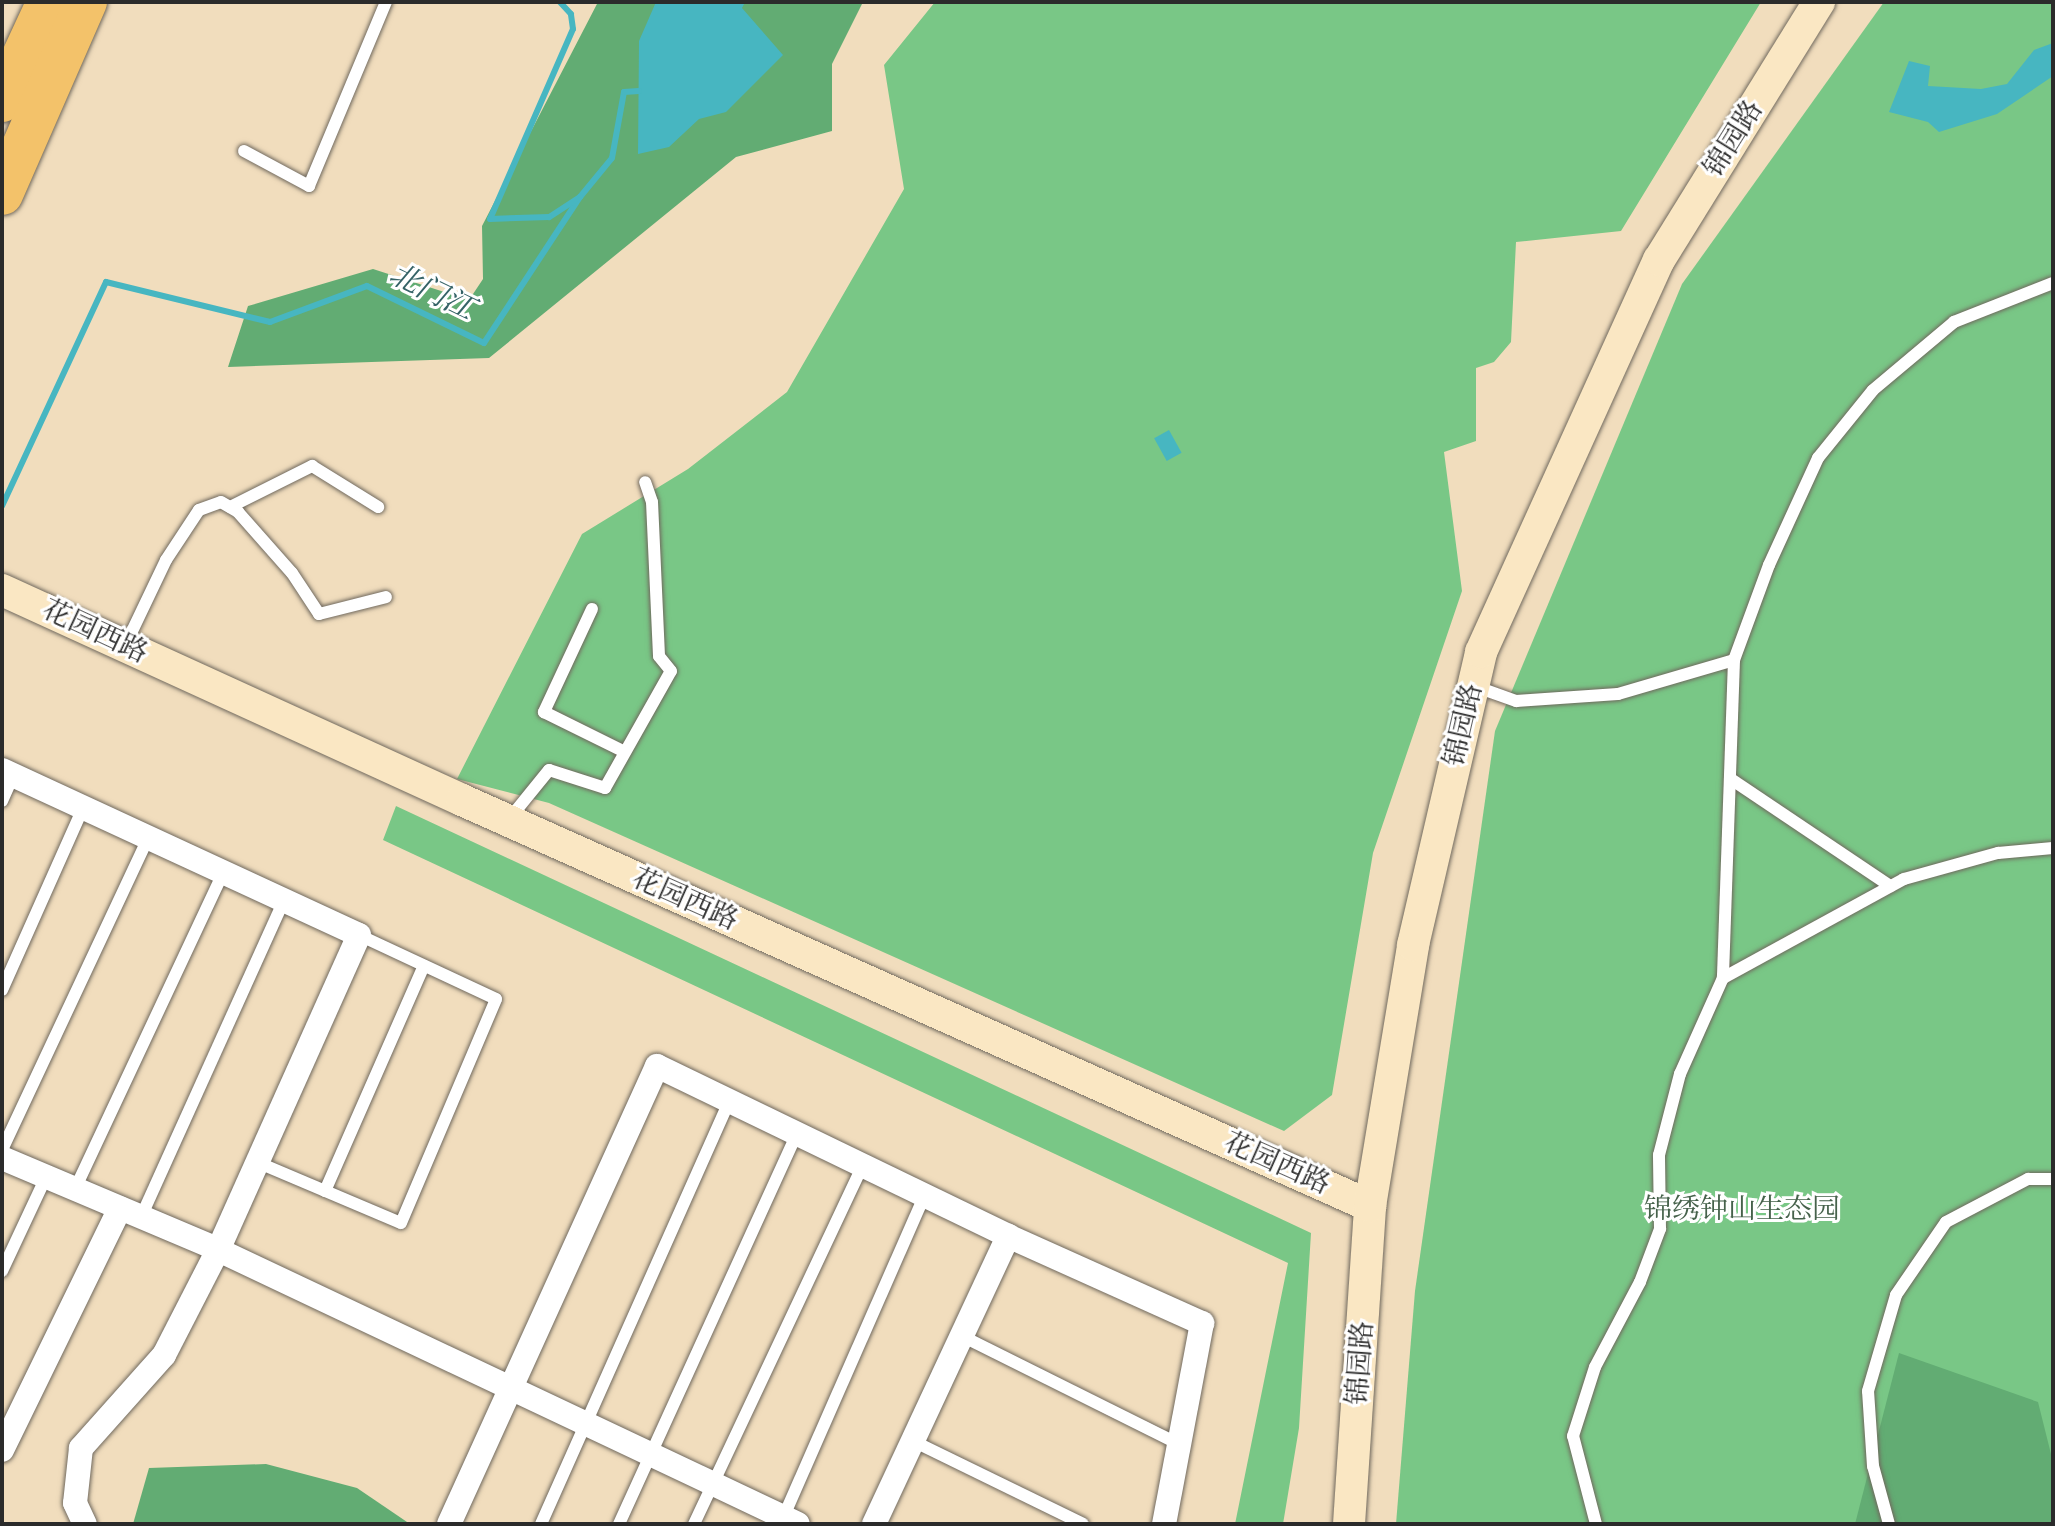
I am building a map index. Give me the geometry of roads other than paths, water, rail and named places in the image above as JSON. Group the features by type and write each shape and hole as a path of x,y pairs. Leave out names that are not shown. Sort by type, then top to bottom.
{"highway":[{"path":"2,101 48,2"},
{"path":"2,194 86,2"}],"street":[{"name":"锦园路","path":"1349,1524 1370,1206 1413,945 1481,652 1659,260 1819,2"},
{"name":"花园西路","path":"2,590 508,821 1370,1206"},
{"path":"8,773 359,935 218,1250 164,1355 81,1448 75,1503 85,1524"},
{"path":"449,1524 657,1066 1008,1236 1202,1323 1164,1524"},
{"path":"2,1158 218,1250 713,1483 788,1522"},
{"path":"2,1450 130,1213"},
{"path":"874,1524 1008,1236"}],"lane":[{"path":"244,151 309,186 386,2"},
{"path":"1596,1524 1573,1436 1595,1367 1640,1282 1660,1229 1659,1155 1680,1074 1723,978 1734,660 1769,565 1818,458 1873,390 1954,322 2053,283"},
{"path":"230,507 312,466 378,507"},
{"path":"508,821 549,770 605,788 671,671 659,656 652,502 645,482"},
{"path":"125,646 166,560 199,510 221,502 230,507 292,573 319,614 386,597"},
{"path":"592,609 544,712 625,752"},
{"path":"1473,686 1516,701 1618,694 1734,660"},
{"path":"2,801 8,773"},
{"path":"1731,779 1890,886"},
{"path":"2,990 83,808"},
{"path":"2,1150 148,838"},
{"path":"1723,978 1904,879 1998,853 2053,848"},
{"path":"75,1189 223,873"},
{"path":"130,1213 284,901"},
{"path":"257,1162 401,1223 496,999 359,935"},
{"path":"325,1191 424,966"},
{"path":"541,1524 729,1101"},
{"path":"619,1524 797,1134"},
{"path":"694,1524 863,1165"},
{"path":"2,1271 46,1177"},
{"path":"1889,1524 1873,1466 1868,1391 1896,1295 1946,1222 2028,1179 2053,1179"},
{"path":"788,1522 925,1195"},
{"path":"962,1336 1179,1444"},
{"path":"913,1441 1083,1524"}],"water":[{"path":"656,2 745,2 742,8 783,55 726,112 699,119 669,147 638,154 639,41"},
{"path":"2053,43 2053,76 1997,114 1939,132 1928,122 1889,112 1909,61 1930,66 1928,86 1981,89 2007,84 2034,50"},
{"path":"1169,430 1182,453 1167,461 1154,438"}],"waterway":[{"name":"北门江","path":"2,506 106,282 270,322 367,286 484,343 580,197 549,217 490,219 573,29 571,14 560,2"},
{"path":"580,197 612,158 624,92 639,91"}],"park label":[{"name":"锦绣钟山生态园","path":"1742,1210"}]}
